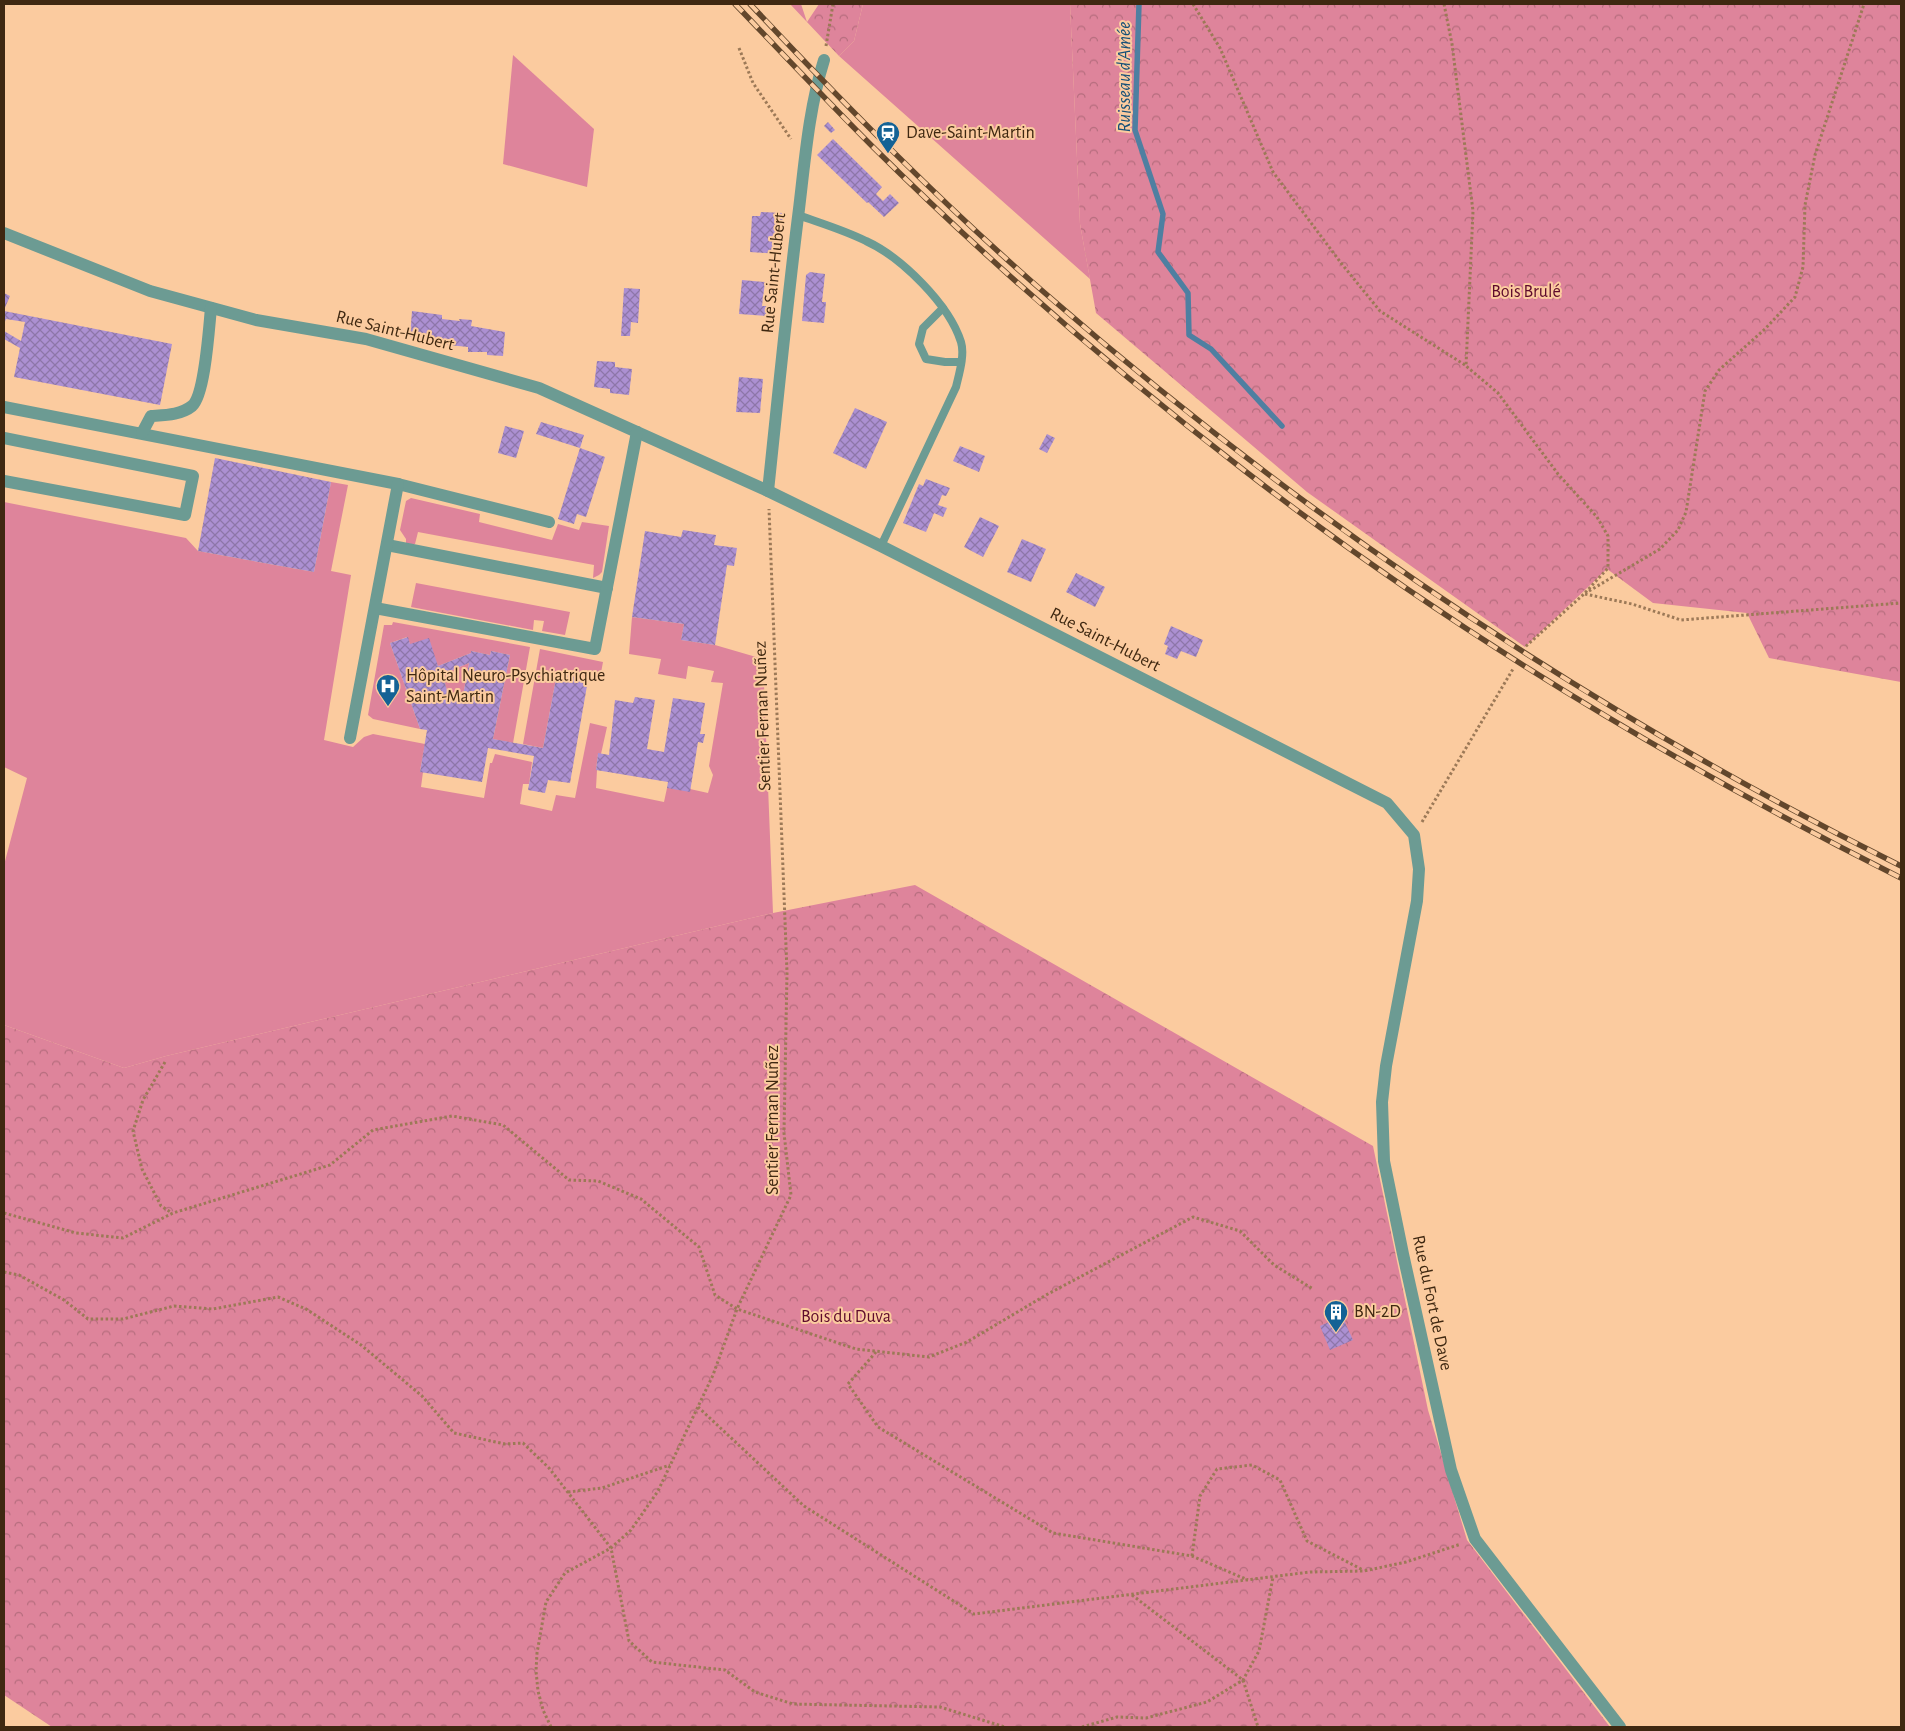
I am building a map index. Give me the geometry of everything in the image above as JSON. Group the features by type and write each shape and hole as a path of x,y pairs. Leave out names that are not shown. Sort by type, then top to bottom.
{"street":[{"name":"Rue Saint-Hubert","path":"768,491 805,157 816,89 824,60"},
{"name":"Rue Saint-Hubert","path":"4,233 150,291 256,320 366,339 539,388 768,491 881,546 1387,803 1414,835"},
{"path":"142,433 151,416 177,413 193,405 201,388 211,308"},
{"path":"4,407 398,484 549,522"},
{"path":"375,608 595,649 637,432"},
{"path":"4,438 193,476 186,515 4,481"},
{"path":"350,738 398,484"},
{"path":"387,545 607,588"},
{"name":"Rue du Fort de Dave","path":"1414,835 1419,869 1416,902 1386,1066 1382,1102 1384,1161 1451,1470 1475,1539 1620,1727"}],"lane":[{"path":"798,215 867,241 900,263 934,296 950,318 962,343 961,362 956,387 881,546"},
{"path":"943,308 923,328 919,344 926,359 961,362"}],"path":[{"path":"824,60 833,4"},
{"path":"1193,4 1220,48 1273,172 1335,256 1380,311 1466,366 1498,393 1558,474 1597,517 1608,536 1608,568 1584,594 1525,647"},
{"path":"1444,4 1452,44 1473,211 1466,366"},
{"path":"1584,594 1660,549 1678,530 1686,512 1705,391 1719,370 1765,329 1795,297 1803,267 1805,205 1815,155 1864,4"},
{"path":"739,48 753,83 805,157"},
{"name":"Sentier Fernan Nuñez","path":"551,1727 543,1710 538,1691 536,1670 536,1653 546,1602 565,1573 611,1548 632,1530 658,1491 713,1374 737,1309 791,1195 784,1133 787,972 768,491"},
{"path":"1584,594 1632,604 1681,620 1901,603"},
{"path":"1414,835 1513,669"},
{"path":"165,1062 143,1100 134,1131 142,1169 161,1206 173,1213"},
{"path":"4,1213 76,1233 123,1238 173,1213 330,1165 373,1130 452,1116 503,1125 569,1180 598,1181 641,1199 698,1247 715,1295 737,1309 856,1350 929,1357 967,1342 1046,1295 1193,1217 1240,1231 1274,1265 1313,1289"},
{"path":"4,1272 19,1276 64,1300 88,1320 123,1320 174,1306 213,1309 278,1298 306,1309 361,1344 422,1396 454,1433 505,1444 522,1443 549,1468 611,1548 629,1642 652,1662 725,1670 755,1692 794,1704 940,1707 1005,1727"},
{"path":"876,1351 848,1384 878,1427 1053,1533 1192,1556 1249,1580"},
{"path":"698,1407 804,1506 974,1614 1310,1572 1364,1570 1406,1562 1475,1539"},
{"path":"567,1492 602,1488 670,1465"},
{"path":"1192,1556 1200,1496 1217,1469 1252,1465 1280,1480 1307,1540 1364,1570"},
{"path":"1082,1727 1117,1717 1146,1718 1207,1702 1243,1680 1259,1651 1273,1577"},
{"path":"1132,1594 1243,1680 1258,1727"}],"green space":[{"path":"790,4 801,4 807,22 819,4 863,4 854,41 839,56"},
{"path":"863,4 1070,4 1080,224 1090,279 839,56 854,41"},
{"name":"Bois Brulé","path":"1070,4 1901,4 1901,682 1769,658 1747,613 1653,603 1607,569 1525,647 1307,492 1096,313 1080,224"},
{"path":"513,55 594,129 587,187 503,164"},
{"path":"331,482 348,485 331,571 351,575 324,740 353,747 364,737 373,734 425,744 420,771 423,772 421,787 484,798 490,763 492,763 495,754 532,762 529,784 523,784 520,804 552,811 556,795 575,798 590,723 607,727 601,754 598,754 596,788 664,802 667,788 690,789 708,793 713,775 709,766 723,683 711,682 714,671 688,666 686,679 658,674 661,659 629,654 632,617 684,624 681,640 715,645 763,659 773,913 166,1056 124,1068 4,1025 4,865 27,778 4,767 4,502 186,538 198,551 314,572"},
{"path":"411,498 480,514 479,522 552,540 558,524 579,530 582,522 609,526 602,572 593,578 594,565 418,532 415,544 406,544 406,539 400,530 406,501"},
{"path":"416,583 570,612 565,635 542,631 544,621 534,620 533,630 411,607"},
{"path":"393,622 530,647 513,743 493,739 510,655 491,651 490,655 471,651 471,653 438,666 410,644 407,637 390,643 420,729 373,719 368,715 384,625 392,625"},
{"path":"540,649 603,662 600,678 586,676 585,679 557,673 543,748 523,744"},
{"path":"469,663 462,701 449,700 443,674"},
{"name":"Bois du Duva","path":"915,885 1373,1146 1428,1410 1467,1540 1610,1727 52,1727 4,1695 4,1025 124,1068 166,1056 773,913"}],"building":[{"path":"828,122 835,130 831,133 824,126"},
{"path":"833,139 882,187 876,194 883,201 890,194 899,203 884,217 817,155"},
{"path":"761,212 783,213 780,254 750,252 752,216 760,216"},
{"path":"810,272 825,274 822,302 826,302 824,323 802,321 806,275"},
{"path":"742,280 765,282 762,306 767,306 766,316 739,314"},
{"path":"624,288 640,289 638,323 631,322 630,336 621,336"},
{"path":"4,293 10,296 4,310"},
{"path":"4,311 172,344 160,405 14,377 20,348 4,339 4,331 21,341 25,322 6,319 4,324"},
{"path":"412,311 442,315 442,319 472,320 471,326 505,332 503,356 487,355 487,352 468,352 468,347 439,344 439,338 410,337"},
{"path":"597,361 615,362 615,367 632,369 629,395 610,393 610,389 594,387"},
{"path":"739,377 763,379 760,413 736,412"},
{"path":"855,408 887,422 866,469 833,453"},
{"path":"541,422 584,435 580,448 536,434"},
{"path":"505,426 524,431 516,458 498,453"},
{"path":"1047,434 1055,438 1047,453 1039,449"},
{"path":"960,446 985,456 979,472 953,461"},
{"path":"580,448 605,457 586,517 577,514 574,524 558,519"},
{"path":"215,458 331,482 314,572 198,551"},
{"path":"926,479 950,488 946,496 942,495 938,505 947,508 943,517 934,513 926,532 903,523 919,484 923,486"},
{"path":"980,517 999,526 983,557 964,547"},
{"path":"683,530 716,535 714,545 737,548 734,566 727,565 715,645 681,640 684,624 632,617 645,531 681,537"},
{"path":"1022,539 1046,549 1031,582 1007,572"},
{"path":"1076,573 1105,587 1095,607 1066,592"},
{"path":"1171,626 1203,640 1196,657 1181,651 1177,659 1165,654 1168,646 1164,644"},
{"path":"408,637 410,644 429,638 438,666 471,653 471,651 490,655 491,651 510,655 493,739 543,748 557,673 588,680 570,783 548,780 545,793 528,790 534,756 488,748 482,782 420,772 427,730 420,729 390,643","holes":["469,663 462,701 449,700 443,674"]},
{"path":"635,697 655,700 647,749 664,752 673,698 705,703 700,734 705,734 703,743 698,742 690,792 667,788 668,782 596,770 598,753 609,755 615,700 633,703"},
{"name":"BN-2D","path":"1342,1316 1353,1340 1330,1350 1320,1326"}],"waterway":[{"name":"Ruisseau d'Amée","path":"1139,4 1135,130 1163,214 1158,252 1188,293 1189,335 1211,349 1282,426"}],"railway":[{"path":"735,4 873,147 1008,274 1101,355 1196,433 1322,529 1401,585 1563,690 1730,788 1901,878"},
{"path":"750,4 821,79 931,189 1007,260 1145,378 1246,458 1350,534 1455,607 1563,677 1673,743 1786,806 1901,866"}],"place":[{"name":"Dave-Saint-Martin","path":"888,154"},
{"name":"Hôpital Neuro-Psychiatrique Saint-Martin","path":"388,707"},
{"name":"BN-2D","path":"1336,1333"}]}
